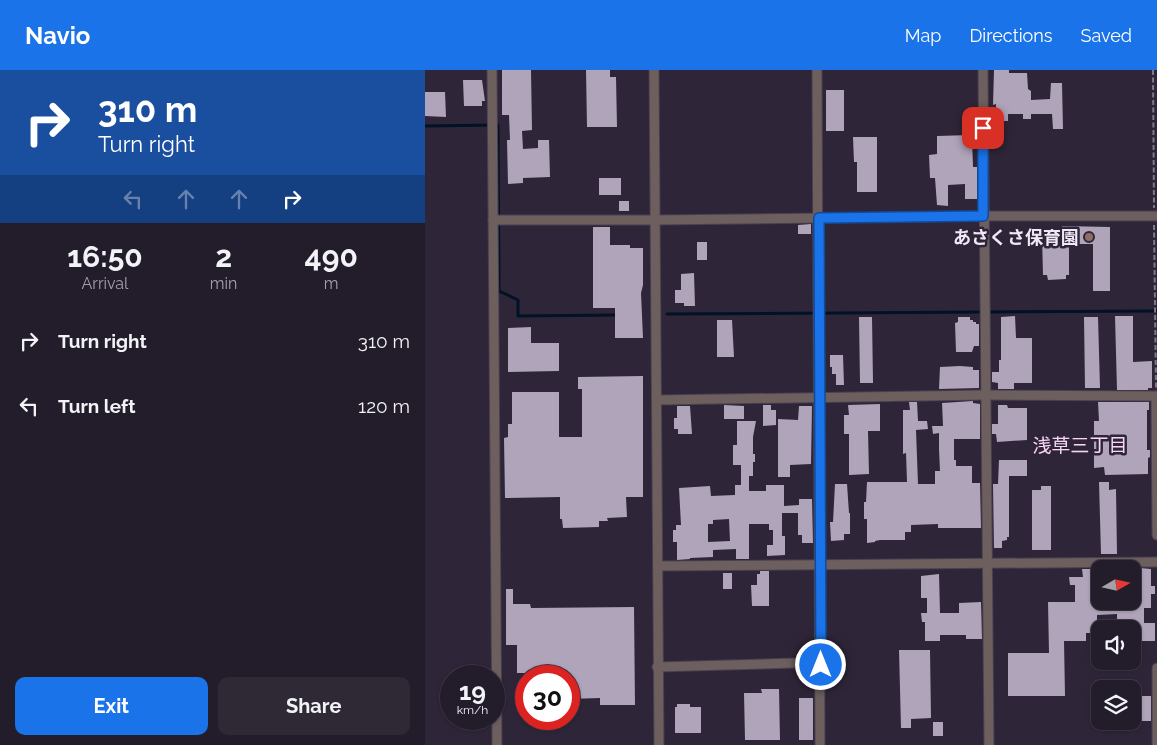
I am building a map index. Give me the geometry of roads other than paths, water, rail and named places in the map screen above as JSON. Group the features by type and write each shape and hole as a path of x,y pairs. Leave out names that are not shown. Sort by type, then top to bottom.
{"street":[{"path":"492,70 492,125 497,220 497,745"},
{"path":"654,70 659,745"},
{"path":"817,70 821,745"},
{"path":"983,70 989,745"},
{"path":"497,220 1156,216"},
{"path":"657,400 985,395 1157,396 1157,535"},
{"path":"658,566 1157,562"},
{"path":"657,666 796,663"},
{"path":"1157,668 1157,745"}],"waterway":[{"path":"425,126 498,125 499,291 518,300 518,316 618,315"},
{"path":"667,314 1157,311"}],"place":[{"name":"あさくさ保育園","path":"1089,237"}],"district":[{"name":"浅草三丁目","path":"1080,445"}]}
